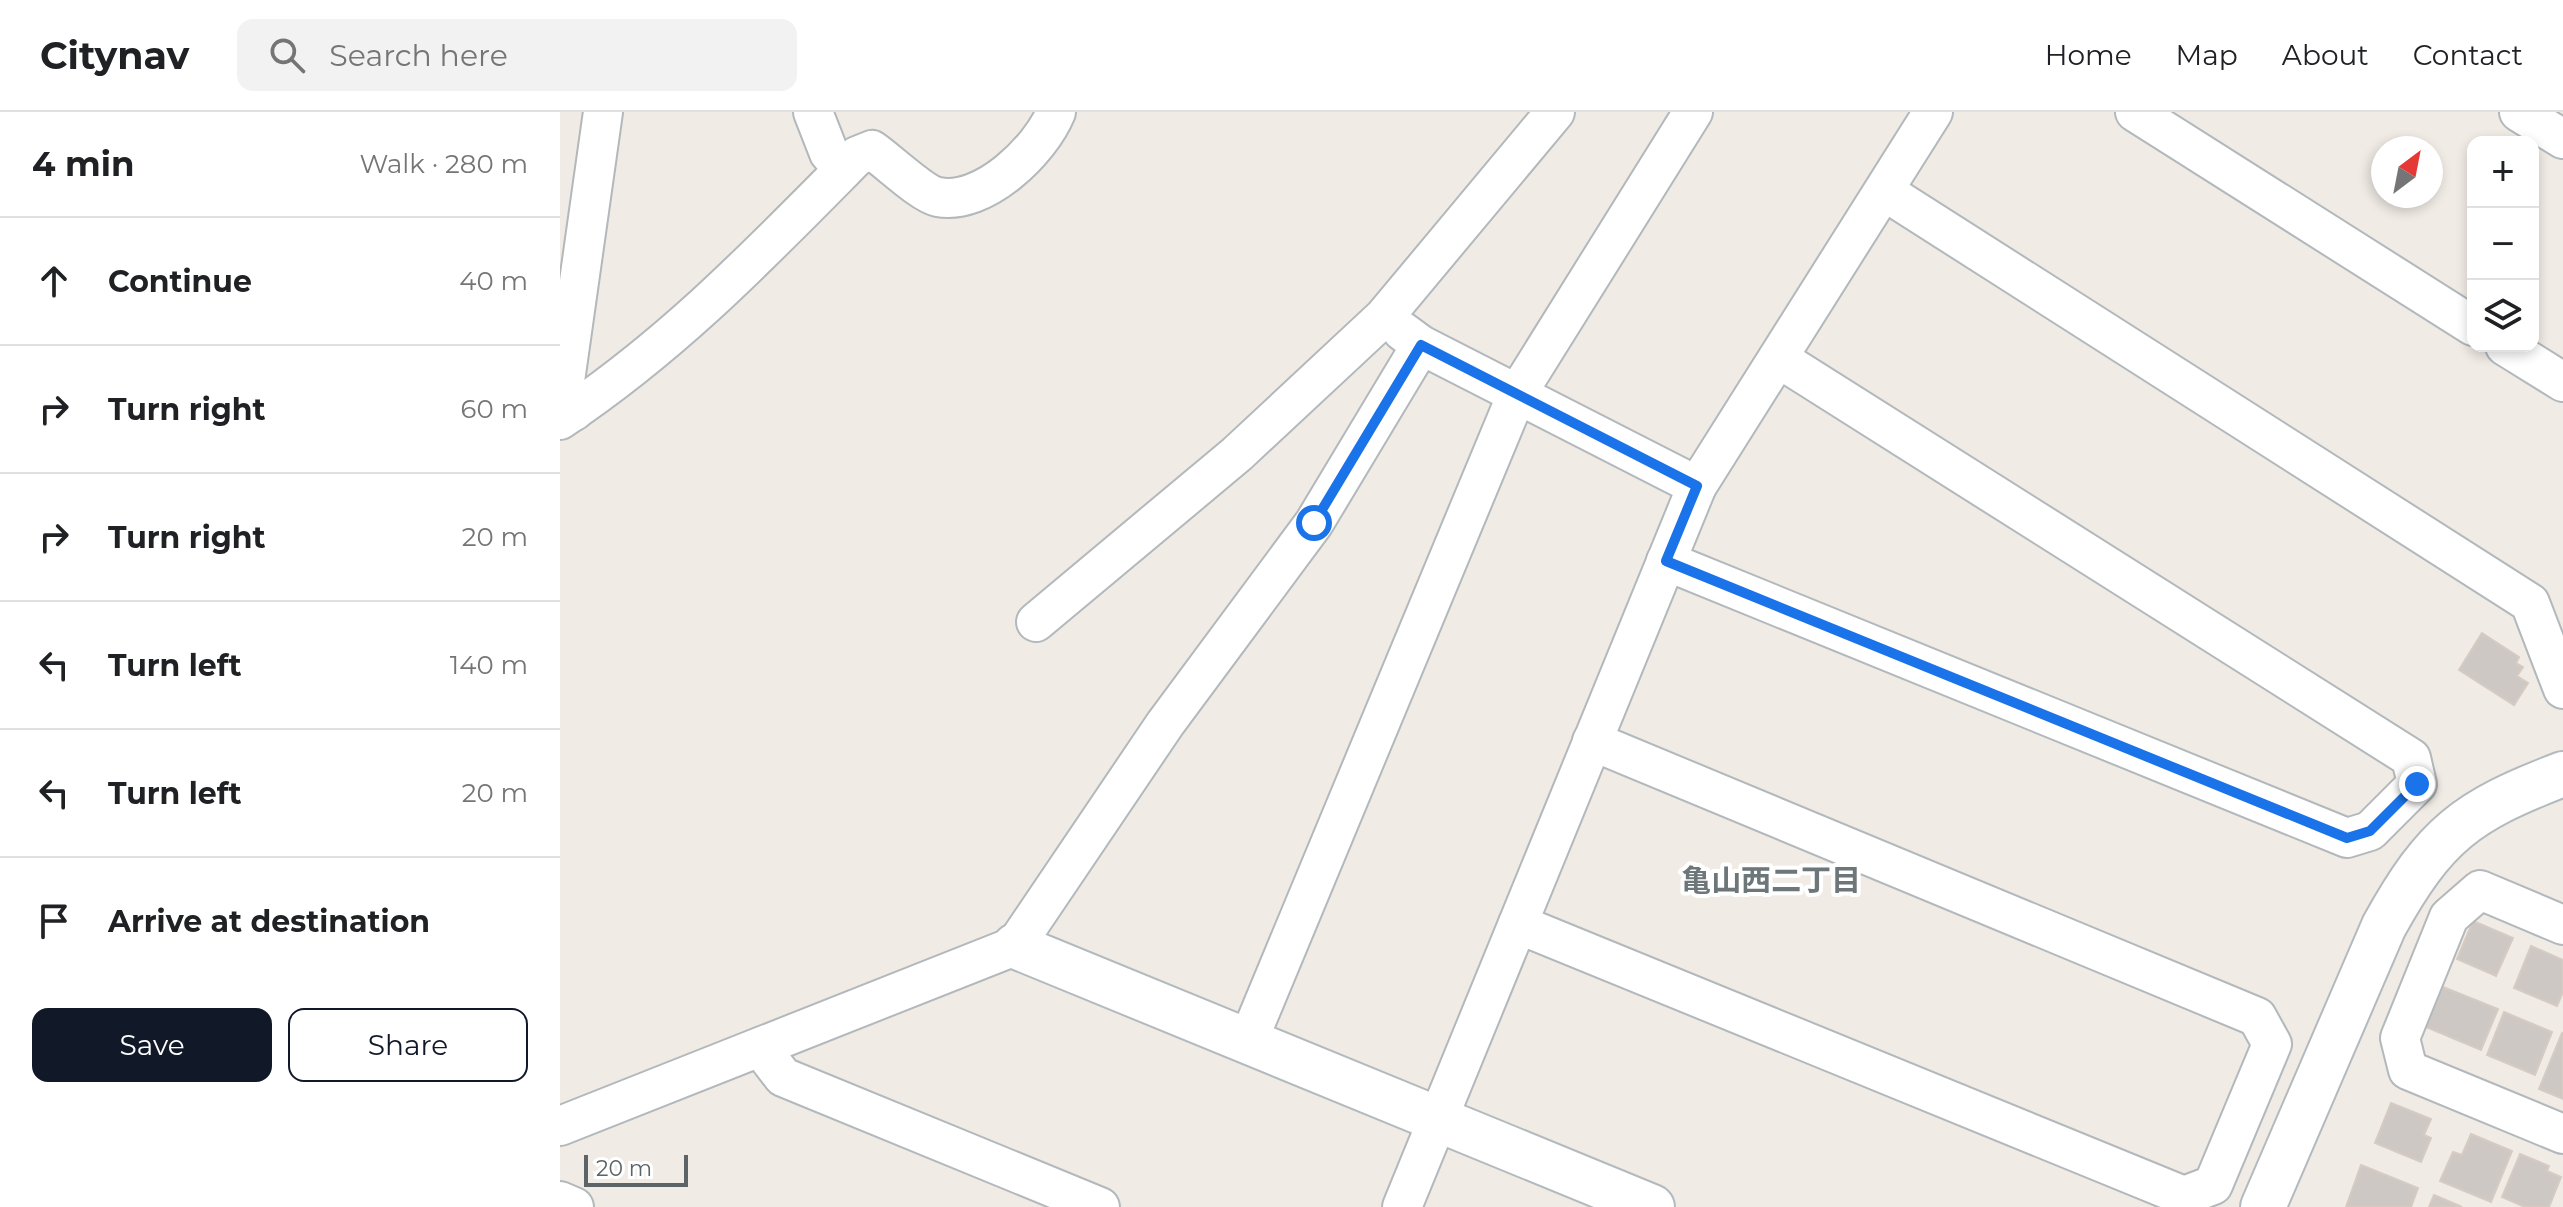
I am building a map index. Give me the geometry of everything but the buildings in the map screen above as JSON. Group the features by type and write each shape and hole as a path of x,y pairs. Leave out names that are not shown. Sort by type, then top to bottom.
{"street":[{"path":"603,112 564,388 567,416 613,384 741,276 857,156 872,150 935,197 970,196 1028,157 1049,129 1056,112"},
{"path":"813,112 829,153 843,170"},
{"path":"1036,622 1237,454 1384,317 1555,112"},
{"path":"1248,1041 1517,394 1693,112"},
{"path":"1402,1207 1697,486 1933,112"},
{"path":"2135,112 2467,322"},
{"path":"2519,112 2563,139"},
{"path":"1884,191 2530,603 2563,689"},
{"path":"1384,317 1421,345 1697,486"},
{"path":"560,1126 1015,946 1165,724 1314,523 1421,345"},
{"path":"2515,352 2563,382"},
{"path":"1666,561 2347,838 2370,831 2417,784 2411,758 1778,358"},
{"path":"1518,924 2184,1196 2213,1185 2272,1044 2257,1017 1592,741"},
{"path":"2263,1207 2384,926 2409,881 2434,846 2468,819 2512,792 2563,774"},
{"path":"2563,925 2480,890 2449,917 2400,1038 2408,1070 2563,1134"},
{"path":"1015,946 1652,1207"},
{"path":"760,1047 783,1077 1100,1207"},
{"path":"560,1201 574,1207"}],"district":[{"name":"亀山西二丁目","path":"1771,880"}],"route":[{"path":"1314,523 1421,345 1697,486 1666,561 2347,838 2370,831 2417,784"}]}
